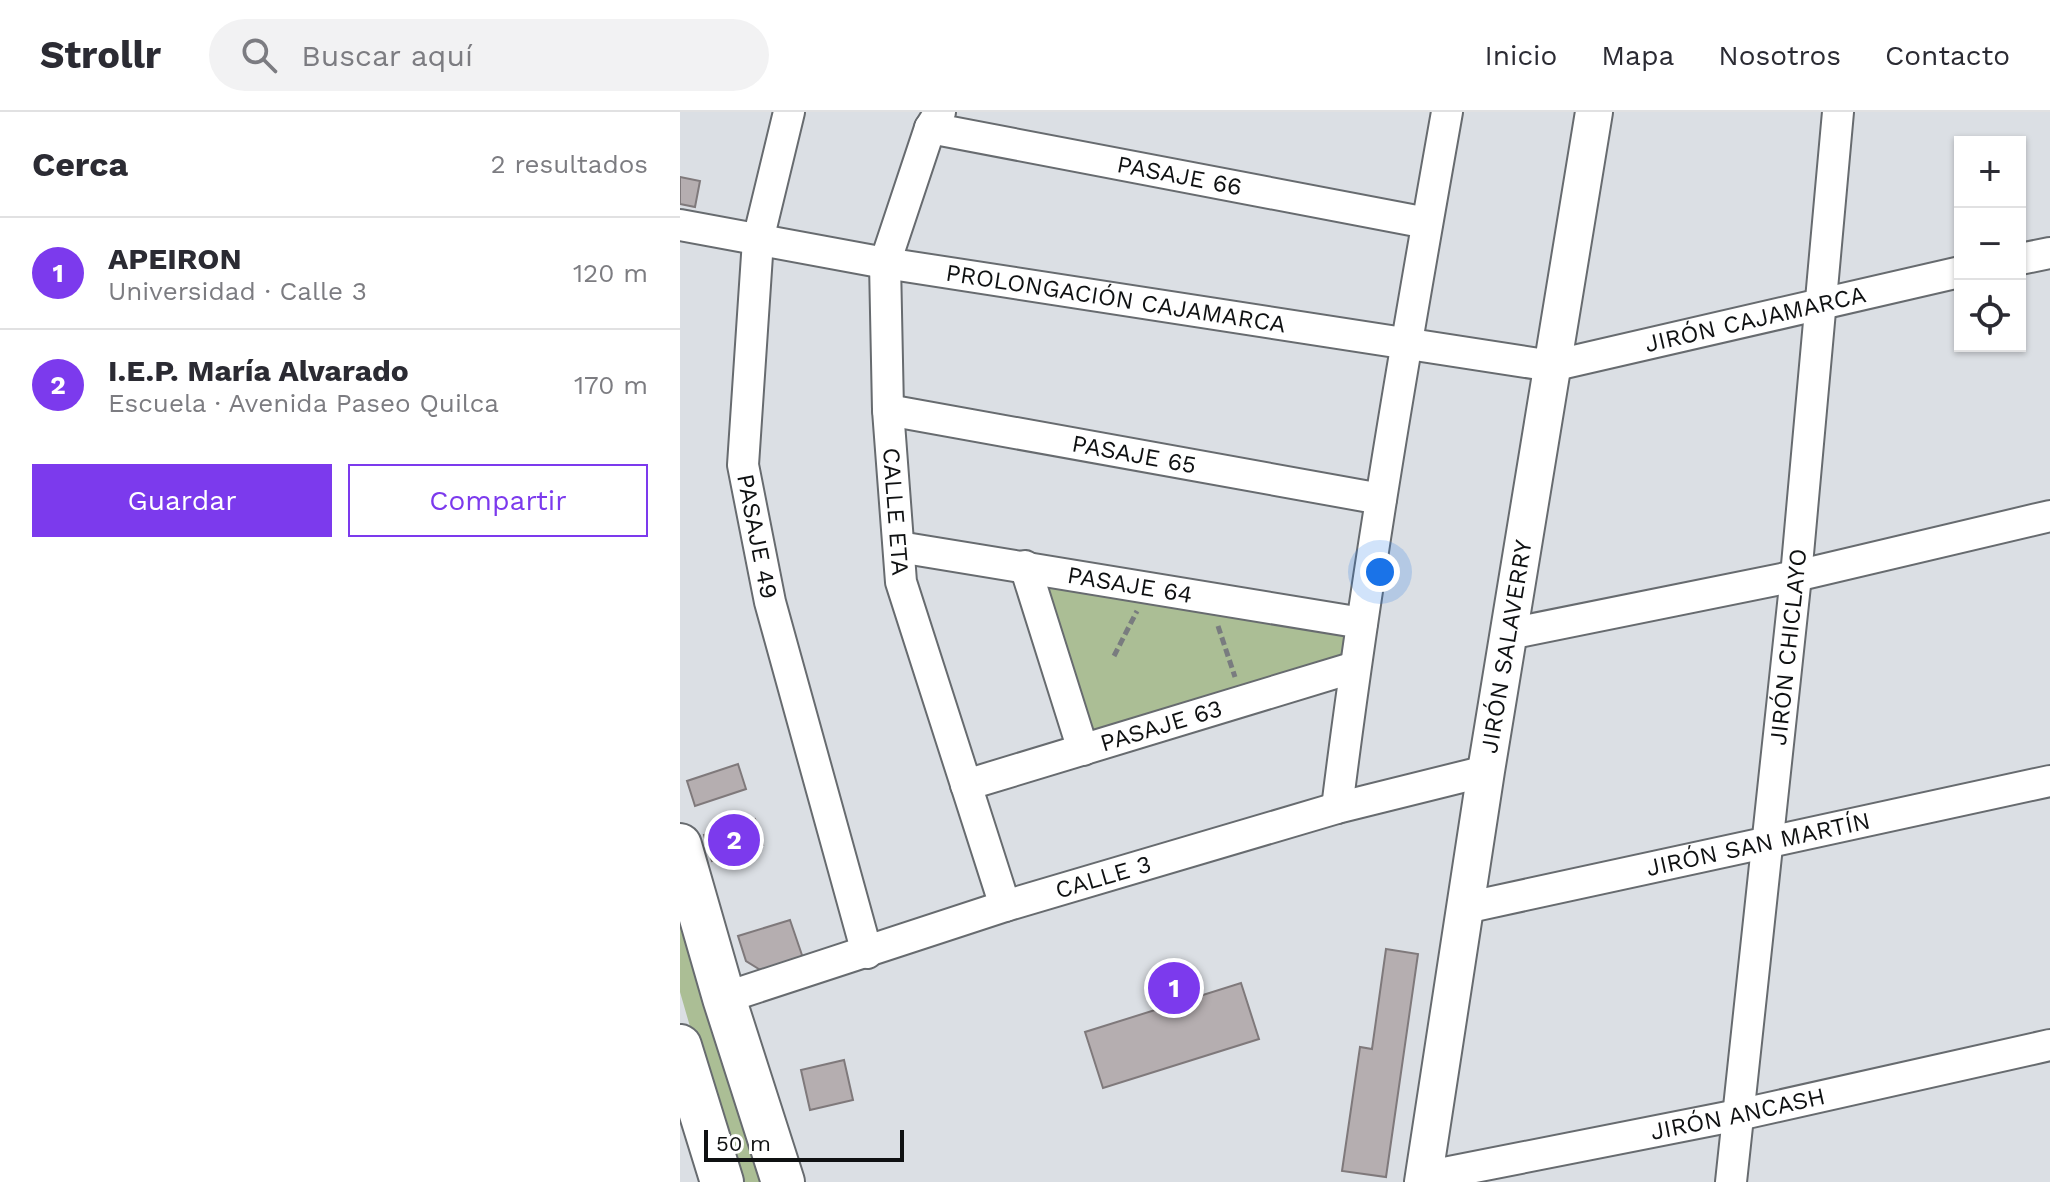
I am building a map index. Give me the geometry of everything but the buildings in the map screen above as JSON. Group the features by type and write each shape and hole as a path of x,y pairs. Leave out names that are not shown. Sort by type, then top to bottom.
{"main road":[{"path":"680,845 724,998 783,1182"},
{"path":"680,1046 722,1182"}],"street":[{"name":"PASAJE 49","path":"789,112 758,240 743,465 770,602 867,953"},
{"path":"1337,808 1381,499 1447,112"},
{"name":"JIRÓN SALAVERRY","path":"1423,1180 1486,771 1594,112"},
{"name":"JIRÓN CHICLAYO","path":"1731,1182 1796,576 1838,112"},
{"name":"PASAJE 66","path":"935,120 1427,223"},
{"name":"CALLE ETA","path":"935,120 885,263 888,410 901,582 1005,906"},
{"name":"PROLONGACIÓN CAJAMARCA","path":"680,225 885,263 1552,366"},
{"path":"2026,258 2050,253"},
{"name":"JIRÓN CAJAMARCA","path":"1552,366 1954,273"},
{"name":"PASAJE 65","path":"888,410 1381,499"},
{"path":"1509,634 1796,576 2050,516"},
{"name":"PASAJE 64","path":"899,547 1362,623"},
{"path":"1025,566 1083,750"},
{"name":"PASAJE 63","path":"966,785 1355,667"},
{"name":"CALLE 3","path":"724,998 1005,906 1337,808 1486,771"},
{"name":"JIRÓN SAN MARTÍN","path":"1465,908 2050,781"},
{"name":"JIRÓN ANCASH","path":"1423,1180 1738,1115 2050,1045"}],"path":[{"path":"1209,597 1242,701"},
{"path":"1114,656 1138,608"}],"green space":[{"path":"1041,577 1351,631 1349,655 1087,734"},
{"path":"680,876 773,1182 735,1182 680,992"}],"place":[{"name":"I.E.P. María Alvarado","path":"734,840"},
{"name":"APEIRON","path":"1174,988"}]}
